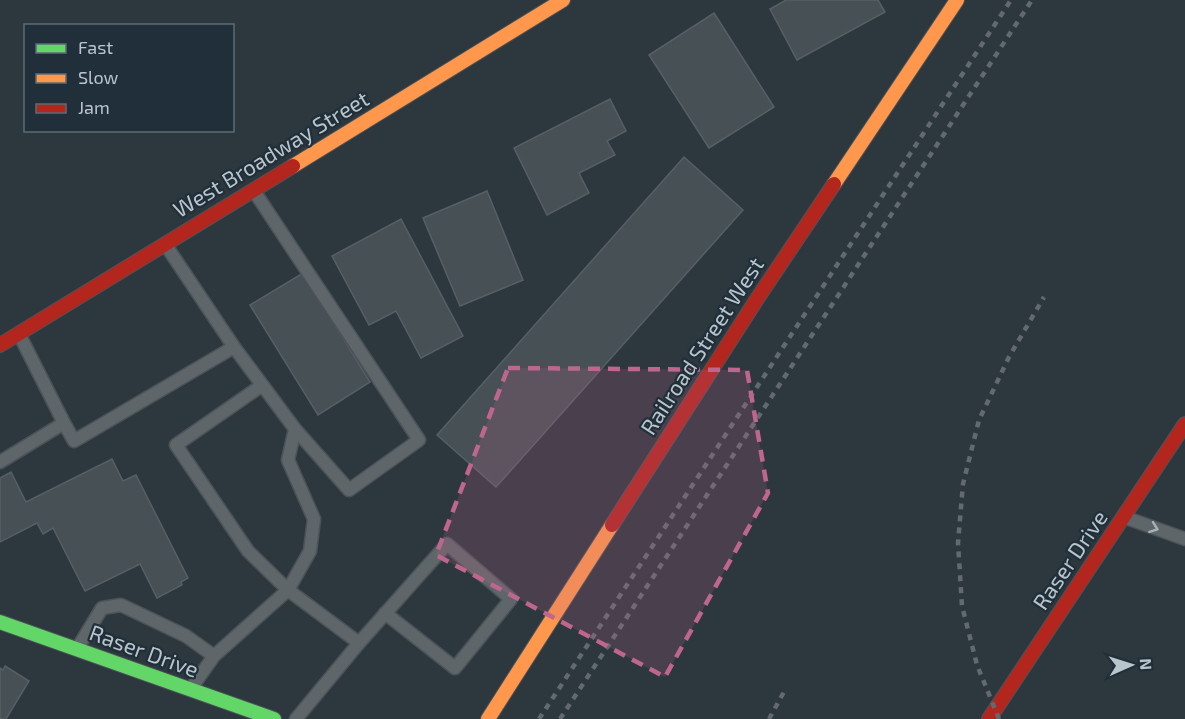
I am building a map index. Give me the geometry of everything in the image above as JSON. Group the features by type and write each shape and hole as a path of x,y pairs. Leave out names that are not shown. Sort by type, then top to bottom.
{"street":[{"name":"West Broadway Street","path":"0,345 564,0"},
{"name":"Railroad Street West","path":"488,719 757,299 957,0"},
{"name":"Raser Drive","path":"989,719 1185,424"},
{"name":"Raser Drive","path":"0,622 274,719"}],"lane":[{"path":"165,244 261,386 295,429 349,490 419,440 254,190"},
{"path":"19,333 74,441 234,347"},
{"path":"261,386 177,445 248,550 288,590 358,644"},
{"path":"0,462 64,423"},
{"path":"190,690 214,656 288,590 310,551 314,519 288,460 295,429"},
{"path":"1123,517 1185,539"},
{"path":"296,719 358,644 385,613 447,544 511,599 455,668 385,613"},
{"path":"77,649 102,609 121,605 186,636 214,656"}],"highlighted area":[{"path":"508,368 747,370 768,493 665,677 436,555"}],"building":[{"path":"786,0 878,0 885,12 797,60 770,9"},
{"path":"714,13 774,107 709,148 649,55"},
{"path":"610,99 626,131 607,141 615,155 579,173 589,193 547,215 514,148"},
{"path":"684,157 743,210 496,487 437,435"},
{"path":"487,191 523,280 460,306 423,218"},
{"path":"401,219 463,336 421,358 396,311 369,325 332,256"},
{"path":"303,273 370,382 318,415 250,305"},
{"path":"112,459 123,481 136,475 188,578 181,582 182,585 157,598 140,564 85,591 53,528 43,534 37,523 0,542 0,478 11,472 26,502"},
{"path":"5,666 29,681 6,719 0,719 0,668 3,670"}],"railway":[{"path":"539,719 1011,0"},
{"path":"560,719 1032,0"},
{"path":"999,719 977,665 962,606 958,543 963,484 979,420 1009,357 1044,297"},
{"path":"769,719 785,690"}],"traffic: fast":[{"path":"0,622 274,719"}],"traffic: slow":[{"path":"293,166 563,0"},
{"path":"834,184 957,0"},
{"path":"488,719 612,525"}],"traffic: jam":[{"path":"0,345 293,166"},
{"path":"612,525 834,184"},
{"path":"989,719 1185,424"}]}
